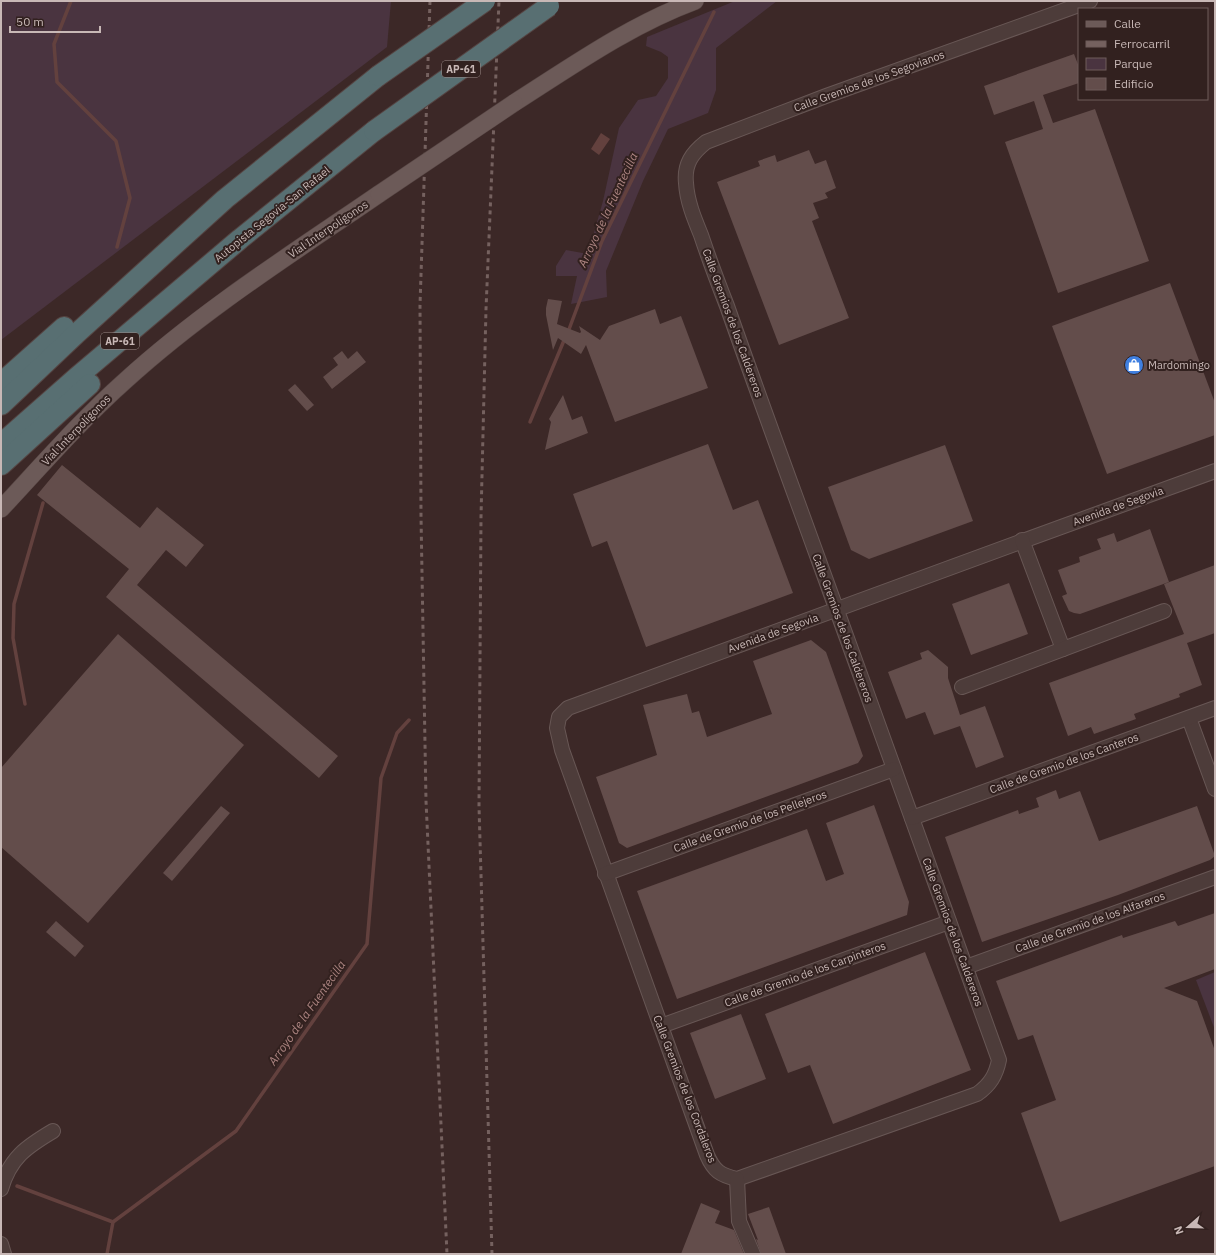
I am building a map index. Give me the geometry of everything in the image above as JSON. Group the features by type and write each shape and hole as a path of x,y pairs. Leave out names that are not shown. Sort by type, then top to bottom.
{"highway":[{"name":"AP-61","path":"1,405 225,199 378,76 485,1"},
{"name":"Autopista Segovia-San Rafael","path":"1,444 77,377 240,239 374,131 553,4"},
{"path":"1,383 116,282 225,199"},
{"path":"1,465 101,374 240,239"}],"main road":[{"name":"Vial Interpolígonos","path":"1,509 75,430 125,381 245,285 514,103 605,44 676,8 695,1"}],"street":[{"name":"Calle Gremios de los Segovianos","path":"687,196 686,173 689,162 695,151 706,142 826,96 1090,1"},
{"name":"Calle Gremios de los Caldereros","path":"687,196 999,1060 997,1070 992,1080 986,1088 977,1094 737,1179"},
{"name":"Avenida de Segovia","path":"568,708 1022,540 1215,471"},
{"path":"1022,540 1063,649"},
{"path":"962,687 1164,611"},
{"name":"Calle Gremios de los Cordaleros","path":"568,708 559,717 557,728 562,750 605,874 711,1164 718,1172 727,1177 737,1179"},
{"name":"Calle de Gremio de los Canteros","path":"912,818 1215,708"},
{"path":"1189,718 1215,789"},
{"name":"Calle de Gremio de los Pellejeros","path":"605,874 894,769"},
{"name":"Calle de Gremio de los Alfareros","path":"966,967 1215,878"},
{"name":"Calle de Gremio de los Carpinteros","path":"661,1026 949,922"},
{"path":"1,1189 3,1181 12,1164 20,1154 29,1146 53,1131"},
{"path":"737,1179 739,1221 752,1254"},
{"path":"1,1244 4,1254"}],"green space":[{"path":"1,1 391,1 387,47 1,340"},
{"path":"735,1 777,1 716,48 716,90 708,113 668,129 643,181 606,271 607,297 571,304 577,276 556,276 556,266 566,250 588,254 603,201 619,128 638,100 656,96 668,78 668,57 661,52 646,46 647,37"},
{"path":"1215,972 1215,1030 1196,980"}],"shaded area":[{"path":"601,133 610,139 599,155 591,149"}],"building":[{"path":"1074,54 1078,64 1078,83 1043,95 1053,123 1095,109 1149,261 1058,293 1005,142 1043,129 1034,101 994,115 984,86"},
{"path":"809,150 815,164 826,160 836,188 825,193 828,198 813,203 819,218 812,221 849,318 779,345 717,182 760,166 758,161 775,155 777,162"},
{"name":"Mardomingo","path":"1170,283 1215,403 1215,435 1107,474 1052,326"},
{"path":"548,299 562,301 557,324 580,333 579,326 600,340 609,326 655,309 660,324 681,316 708,388 615,422 586,345 581,354 558,338 553,350 546,315"},
{"path":"342,351 348,359 357,351 366,362 332,389 323,377 338,365 333,358"},
{"path":"295,384 314,405 307,411 288,390"},
{"path":"563,395 572,420 582,416 588,433 545,450 551,422 549,419"},
{"path":"708,444 733,510 758,500 793,593 646,647 607,541 592,547 573,494"},
{"path":"945,445 973,521 869,559 851,550 828,487"},
{"path":"62,465 140,528 157,507 204,545 186,567 166,550 137,585 338,756 319,778 106,597 129,569 37,495"},
{"path":"1150,529 1169,582 1080,614 1069,611 1062,596 1067,594 1058,570 1080,562 1079,557 1101,549 1097,539 1114,533 1117,542"},
{"path":"1215,565 1215,633 1187,643 1202,685 1179,694 1180,697 1134,714 1136,719 1094,734 1091,727 1068,736 1049,683 1184,634 1164,584"},
{"path":"1009,583 1028,634 971,655 952,604"},
{"path":"118,634 244,745 88,923 1,847 1,768"},
{"path":"811,640 826,652 863,756 858,763 627,848 619,843 596,777 657,755 643,705 687,694 692,713 699,711 707,737 772,714 753,661"},
{"path":"928,650 948,667 948,678 960,715 985,706 1004,757 976,768 960,726 934,735 925,712 906,719 888,672 922,659 920,653"},
{"path":"1056,790 1059,799 1080,791 1099,841 1197,806 1215,856 1210,860 1118,895 982,942 945,837 1018,810 1019,814 1039,807 1036,798"},
{"path":"874,805 909,902 907,915 677,999 637,891 807,829 826,881 844,874 826,823"},
{"path":"221,806 230,813 172,881 163,873"},
{"path":"1215,913 1215,969 1164,988 1197,1001 1215,1051 1215,1166 1060,1222 1021,1113 1056,1100 1033,1035 1018,1040 996,981 1122,935 1123,938 1175,921 1178,926"},
{"path":"56,921 84,946 75,957 46,932"},
{"path":"925,952 971,1070 833,1124 810,1065 788,1073 765,1014"},
{"path":"741,1014 766,1079 715,1099 690,1033"},
{"path":"701,1203 720,1211 715,1223 734,1230 744,1254 681,1254"},
{"path":"769,1207 786,1254 761,1254 756,1239 758,1240 748,1214"}],"waterway":[{"path":"71,1 54,44 57,82 116,141 130,198 117,247"},
{"name":"Arroyo de la Fuentecilla","path":"568,332 602,241 714,12"},
{"name":"Arroyo de la Fuentecilla","path":"530,422 565,338"},
{"path":"25,704 13,638 14,604 43,503"},
{"name":"Arroyo de la Fuentecilla","path":"107,1254 113,1222 236,1131 367,944 381,778 397,733 409,720"},
{"path":"17,1186 113,1222"}],"railway":[{"path":"430,1 420,305 421,516 426,801 447,1254"},
{"path":"492,1254 479,806 481,517 486,309 499,1"}],"place":[{"name":"Mardomingo","path":"1134,365"}]}
